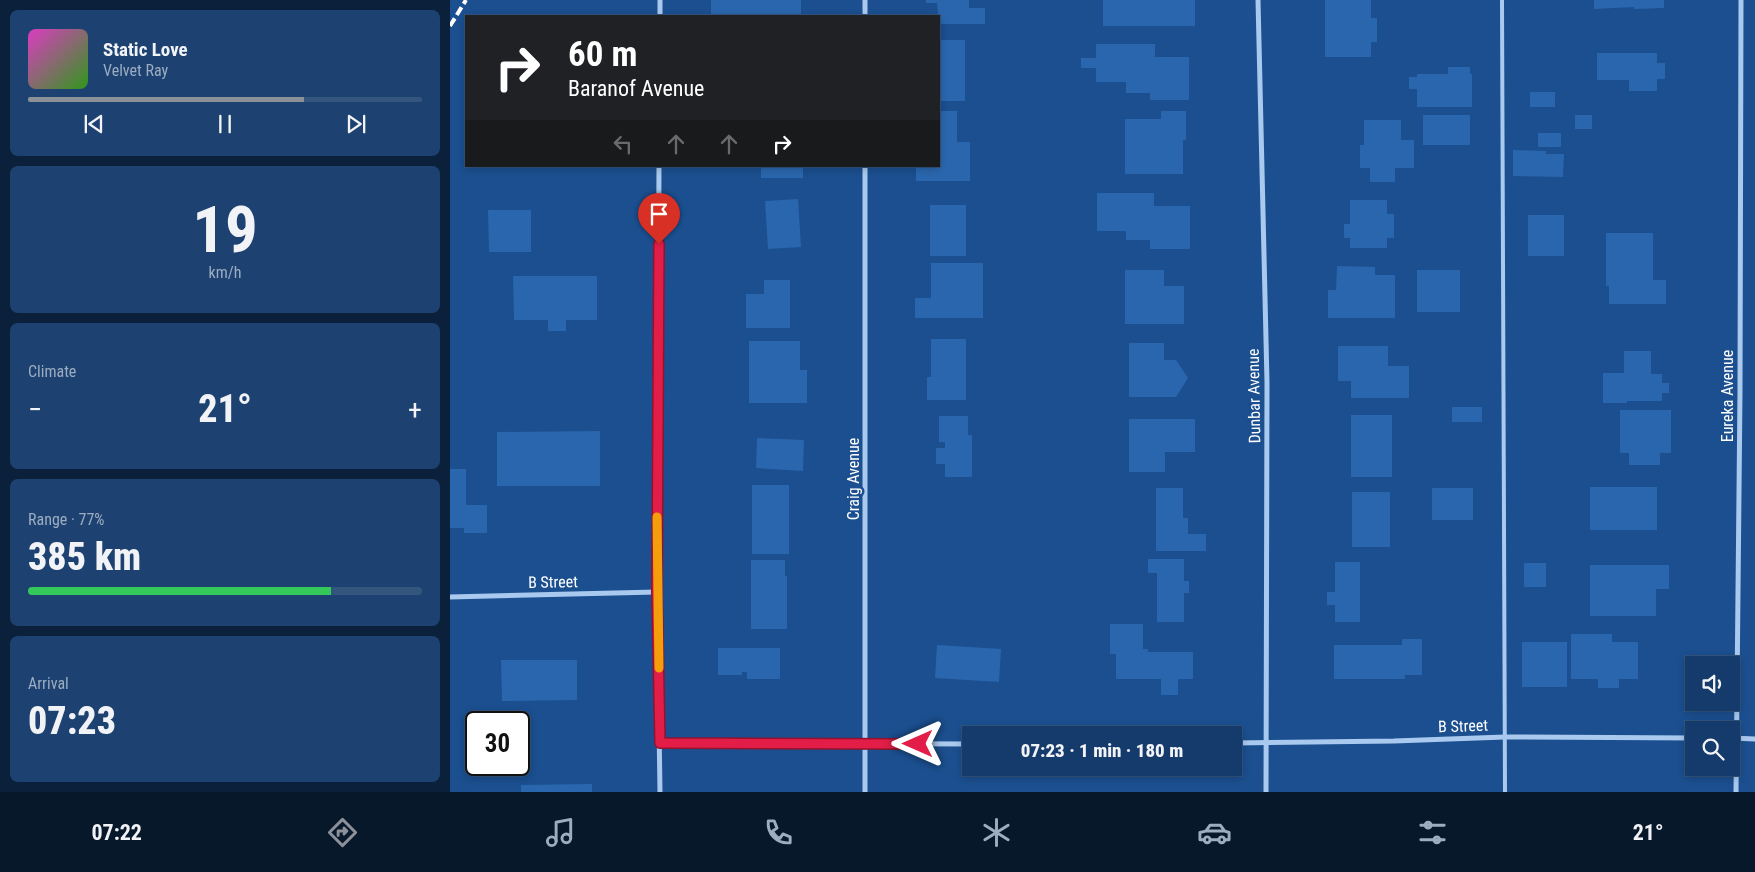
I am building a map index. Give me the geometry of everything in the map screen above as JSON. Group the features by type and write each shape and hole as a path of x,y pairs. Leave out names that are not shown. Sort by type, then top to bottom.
{"street":[{"path":"660,0 660,15"},
{"path":"865,0 865,15"},
{"name":"Dunbar Avenue","path":"1258,0 1267,382 1266,792"},
{"name":"Eureka Avenue","path":"1734,721 1740,392 1741,0"},
{"path":"659,167 657,592 660,792"},
{"name":"Craig Avenue","path":"865,167 865,792"},
{"name":"B Street","path":"450,597 657,592"},
{"name":"B Street","path":"1242,742 1394,741 1505,737 1685,738"},
{"path":"1740,738 1755,739"},
{"path":"660,743 962,744"},
{"name":"Eureka Avenue","path":"1735,776 1736,792"}],"lane":[{"path":"1502,0 1505,792"}],"building":[{"path":"711,0 801,0 801,15 711,15"},
{"path":"926,0 969,0 969,8 985,8 985,24 940,24 937,3 926,3"},
{"path":"1103,0 1195,0 1195,26 1103,26"},
{"path":"1325,0 1371,0 1371,18 1377,18 1377,42 1371,42 1371,57 1325,57"},
{"path":"1594,0 1664,0 1664,8 1594,9"},
{"path":"940,40 965,40 965,101 940,101"},
{"path":"1096,44 1155,44 1155,57 1189,57 1189,100 1150,100 1150,93 1126,93 1126,82 1096,82 1096,68 1081,68 1081,58 1096,58"},
{"path":"1597,53 1657,53 1657,63 1665,63 1665,79 1657,79 1657,91 1629,91 1629,80 1597,80"},
{"path":"1448,67 1470,67 1470,74 1472,74 1472,107 1417,107 1417,89 1409,89 1409,77 1417,77 1417,74 1448,74"},
{"path":"1530,92 1555,92 1555,107 1530,107"},
{"path":"940,111 957,111 957,142 970,142 970,181 916,181 916,167 940,167"},
{"path":"1161,111 1186,111 1186,140 1183,140 1183,174 1125,174 1125,119 1161,119"},
{"path":"1423,115 1470,115 1470,145 1423,145"},
{"path":"1575,115 1592,115 1592,129 1575,129"},
{"path":"1364,120 1401,120 1401,140 1414,140 1414,168 1395,168 1395,182 1370,182 1370,168 1360,168 1360,145 1364,145"},
{"path":"1538,133 1561,133 1561,147 1538,147"},
{"path":"1513,150 1546,151 1546,154 1564,154 1563,177 1513,176"},
{"path":"761,167 803,167 803,178 761,178"},
{"path":"1097,193 1154,193 1154,206 1190,206 1190,249 1150,249 1150,240 1126,240 1126,231 1097,231"},
{"path":"798,199 801,247 768,249 765,201"},
{"path":"1350,200 1387,200 1387,214 1394,214 1394,238 1387,238 1387,248 1350,248 1350,238 1344,238 1344,224 1350,224"},
{"path":"930,205 966,205 966,256 930,256"},
{"path":"488,210 531,210 531,252 489,252"},
{"path":"1528,215 1564,215 1564,256 1528,256"},
{"path":"1606,233 1653,233 1653,280 1666,280 1666,304 1609,304 1609,286 1606,286"},
{"path":"931,263 983,263 983,318 915,318 915,298 931,298"},
{"path":"1337,266 1375,267 1375,275 1395,275 1395,318 1328,318 1328,290 1336,290"},
{"path":"1125,270 1164,270 1164,286 1184,286 1184,324 1125,324"},
{"path":"1417,270 1460,270 1460,312 1417,312"},
{"path":"513,276 597,276 597,320 566,320 566,331 548,331 548,320 514,320"},
{"path":"764,280 790,280 790,328 746,328 746,294 764,294"},
{"path":"931,339 966,339 966,400 927,400 927,377 931,377"},
{"path":"749,341 800,341 800,370 807,370 807,403 749,403"},
{"path":"1129,343 1164,343 1164,360 1176,360 1188,378 1176,397 1129,397"},
{"path":"1338,346 1388,346 1388,366 1409,366 1409,398 1351,398 1351,381 1338,381"},
{"path":"1624,351 1651,351 1651,374 1662,374 1662,383 1669,383 1669,393 1662,393 1662,401 1603,403 1603,373 1624,373"},
{"path":"1452,407 1482,407 1482,422 1452,422"},
{"path":"1620,410 1671,410 1671,453 1660,453 1660,465 1629,465 1629,453 1620,453"},
{"path":"1351,415 1392,415 1392,477 1351,477"},
{"path":"939,416 968,416 968,435 972,435 972,477 945,477 945,464 936,464 936,448 945,448 945,442 939,442"},
{"path":"1129,419 1195,419 1195,452 1165,452 1165,472 1129,472"},
{"path":"600,431 600,486 497,486 497,432"},
{"path":"757,438 804,440 803,471 756,468"},
{"path":"450,469 466,469 466,505 487,505 487,533 464,533 464,528 450,528"},
{"path":"752,485 789,485 789,554 752,554"},
{"path":"1590,487 1657,487 1657,530 1590,530"},
{"path":"1156,488 1183,488 1183,518 1188,518 1188,534 1206,534 1206,551 1156,551"},
{"path":"1432,488 1473,488 1473,520 1432,520"},
{"path":"1352,492 1390,492 1390,547 1352,547"},
{"path":"1148,559 1184,559 1184,581 1189,581 1189,593 1184,593 1184,622 1157,622 1157,573 1148,573"},
{"path":"751,560 785,560 785,576 787,576 787,629 751,629"},
{"path":"1335,562 1360,562 1360,622 1335,622 1335,605 1327,605 1327,592 1335,592"},
{"path":"1524,563 1546,563 1546,587 1524,587"},
{"path":"1590,565 1669,565 1669,589 1656,589 1656,616 1590,616"},
{"path":"1110,624 1143,624 1143,649 1148,649 1148,652 1193,652 1193,679 1178,679 1178,695 1161,695 1161,679 1116,679 1116,654 1110,654"},
{"path":"1571,634 1612,634 1612,642 1638,642 1638,679 1619,679 1619,688 1598,688 1598,679 1571,679"},
{"path":"1402,639 1422,639 1422,675 1405,675 1405,679 1334,679 1334,645 1402,645"},
{"path":"1522,642 1567,642 1567,687 1522,687"},
{"path":"937,645 1001,649 999,682 935,678"},
{"path":"718,648 780,648 780,679 747,679 747,672 742,672 742,675 718,675"},
{"path":"501,660 577,660 577,700 502,701"},
{"path":"592,784 592,792 521,792 521,785"}],"railway":[{"path":"450,26 466,0"}],"slow traffic":[{"path":"657,517 659,668"}],"route":[{"path":"659,244 657,592 660,743 918,744"}]}
